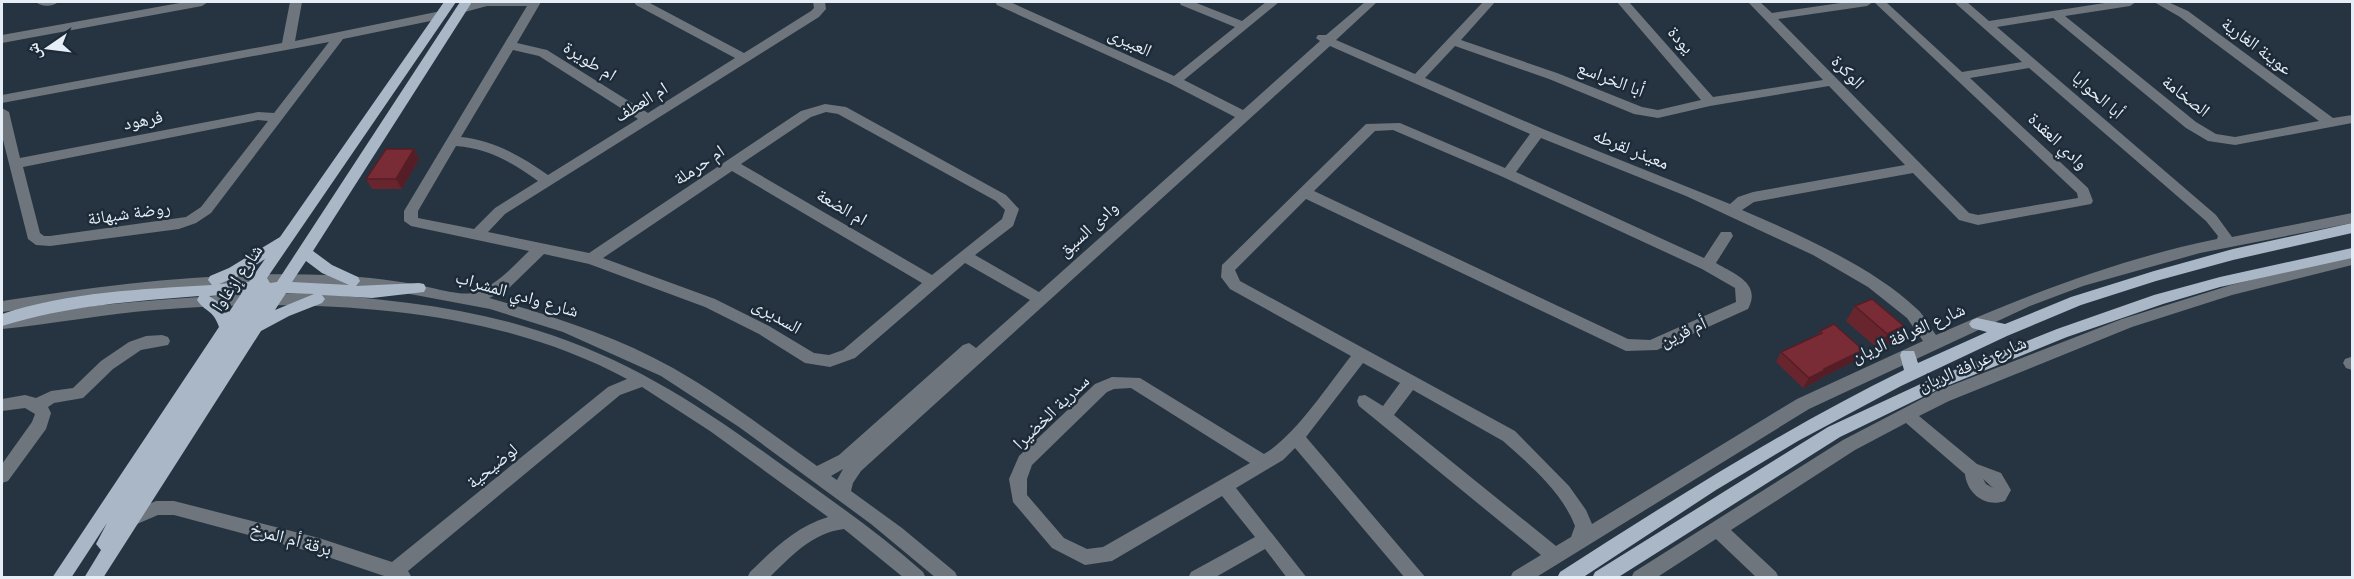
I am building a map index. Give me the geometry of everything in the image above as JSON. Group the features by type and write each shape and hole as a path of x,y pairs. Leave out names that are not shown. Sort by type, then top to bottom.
{"main road":[{"name":"شارع إزغاوا","path":"92,578 254,330 267,287 288,237 441,15 459,4"},
{"name":"شارع إزغاوا","path":"61,578 227,328 304,252 459,4"},
{"path":"92,578 106,541 129,499 335,184 344,166 348,148"},
{"name":"شارع الغرافة الريان","path":"1566,578 1756,457 1821,420 2008,330 2202,255 2352,228"},
{"path":"2268,235 2294,240"},
{"path":"215,280 234,272 288,237"},
{"path":"304,252 327,269 352,281"},
{"path":"1601,578 1834,432 1932,385 2062,333 2159,299 2220,282 2349,256"},
{"path":"2,322 32,310 124,296 267,287 372,292 419,288"},
{"path":"254,330 284,312 317,299"},
{"path":"205,300 221,311 227,328"},
{"path":"1977,324 2008,330"},
{"path":"1908,355 1913,375"}],"street":[{"path":"42,2 52,2"},
{"path":"2,39 201,2"},
{"path":"288,44 296,2"},
{"name":"السديرى","path":"459,4 535,2"},
{"name":"السديرى","path":"535,2 411,211 410,218 416,223 542,247 591,259 710,303 764,330 811,359 820,361 840,359 849,354 964,256 1008,222 1011,216 1008,203 841,110 829,108"},
{"path":"640,2 744,58"},
{"name":"ام العطف","path":"478,234 500,211 815,14 822,2"},
{"name":"العبيرى","path":"1001,2 1175,81 1239,114"},
{"path":"1185,2 1243,26"},
{"path":"1175,81 1273,2"},
{"name":"وادى السيق","path":"1324,39 1359,2"},
{"name":"وادى السيق","path":"815,474 828,470 845,460 1035,296 1324,39 1371,2"},
{"path":"1417,79 1489,2"},
{"name":"يودة","path":"1623,2 1710,102"},
{"name":"الوكرة","path":"1754,2 1964,217"},
{"path":"1769,17 1867,2"},
{"name":"وادي العقدة","path":"1880,2 2083,191 2087,198 2082,203 1978,220 1964,217"},
{"name":"أبا الحوايا","path":"1960,2 2211,218 2234,233 2249,238"},
{"path":"1987,25 2130,2"},
{"name":"عوينة الغارية","path":"2160,2 2178,9 2330,123"},
{"name":"الصخامة","path":"2055,14 2192,125 2213,138 2235,141 2352,119"},
{"path":"2,99 341,34 410,23 441,15"},
{"path":"410,23 423,25 430,30"},
{"name":"روضة شبهانة","path":"2,112 33,235 41,241 173,226 191,220 206,210 341,34"},
{"name":"معيذر لقرطه","path":"1324,39 1538,132 1732,211 1842,264 1876,285 1917,316 1954,334"},
{"name":"أبا الخراسع","path":"1453,41 1553,76 1639,111 1658,114 1710,102 1832,82"},
{"name":"ام طويرة","path":"508,45 543,53 648,118"},
{"path":"1960,76 2033,64"},
{"name":"ام حرملة","path":"591,259 809,112 829,108"},
{"name":"فرهود","path":"15,165 258,116 279,117"},
{"name":"أم قرين","path":"1304,192 1626,345 1651,346 1743,305 1745,295 1742,285 1707,265 1508,174 1395,126 1381,125 1371,127 1304,192 1227,269 1228,277 1235,285 1509,436 1532,456 1577,511"},
{"path":"1508,174 1538,132"},
{"path":"455,137 479,143 511,156 548,181"},
{"name":"ام الضعة","path":"731,164 934,283"},
{"path":"1732,211 1743,200 1753,196 1915,168"},
{"name":"أبا الحوايا","path":"2211,218 2225,235 2224,243"},
{"name":"شارع الغرافة الريان","path":"1519,578 1803,404 1933,343 2079,282 2202,255 2224,243 2352,218"},
{"path":"1707,265 1726,236"},
{"path":"473,299 502,286 542,247"},
{"path":"964,256 1035,296"},
{"name":"شارع غرافة الريان","path":"1640,578 1849,445 1943,396 2127,323 2349,256"},
{"name":"شارع وادي المشراب","path":"2,306 111,289 215,280 267,287 317,299 385,305 464,318 543,339 621,369 679,400 847,520 916,578"},
{"name":"شارع وادي المشراب","path":"2,322 116,307 205,300 267,287 352,281 419,288 503,307 583,333 655,366 705,394 917,550 949,578"},
{"path":"502,286 500,298 503,307"},
{"name":"وادى السيق","path":"842,494 845,481 851,471 1035,296"},
{"name":"معيذر لقرطه","path":"1917,316 1927,329 1933,343"},
{"path":"38,405 51,397 77,394 107,365 135,346 146,342 162,341"},
{"name":"سدرية الخضيرا","path":"1264,463 1134,382 1112,383 1101,388 1025,461 1018,479 1019,497 1058,543 1085,557 1106,555 1264,463 1277,455 1296,437 1361,356"},
{"path":"614,391 621,369"},
{"name":"لوضيحية","path":"399,574 614,391 643,380"},
{"path":"1384,417 1410,382"},
{"path":"1365,401 1554,555"},
{"path":"2,405 26,402 38,405 43,413 40,424 2,476"},
{"path":"1906,414 1973,471"},
{"path":"1296,437 1417,578"},
{"name":"برقة أم المرخ","path":"152,486 159,498 174,508"},
{"path":"1224,486 1298,578"},
{"path":"807,531 815,515 818,499"},
{"name":"برقة أم المرخ","path":"130,520 156,508 174,508 319,546 399,574"},
{"path":"1577,511 1592,518 1611,520"},
{"path":"1577,511 1584,526 1579,540"},
{"path":"756,578 807,531 826,523 847,520"},
{"path":"1717,528 1770,578"},
{"path":"1197,578 1267,539"}],"building":[{"path":"386,149 414,149 396,179 366,179"},
{"path":"1872,299 1904,326 1887,334 1855,306"},
{"path":"1834,324 1863,350 1809,378 1781,352 1822,333 1820,331"}]}
